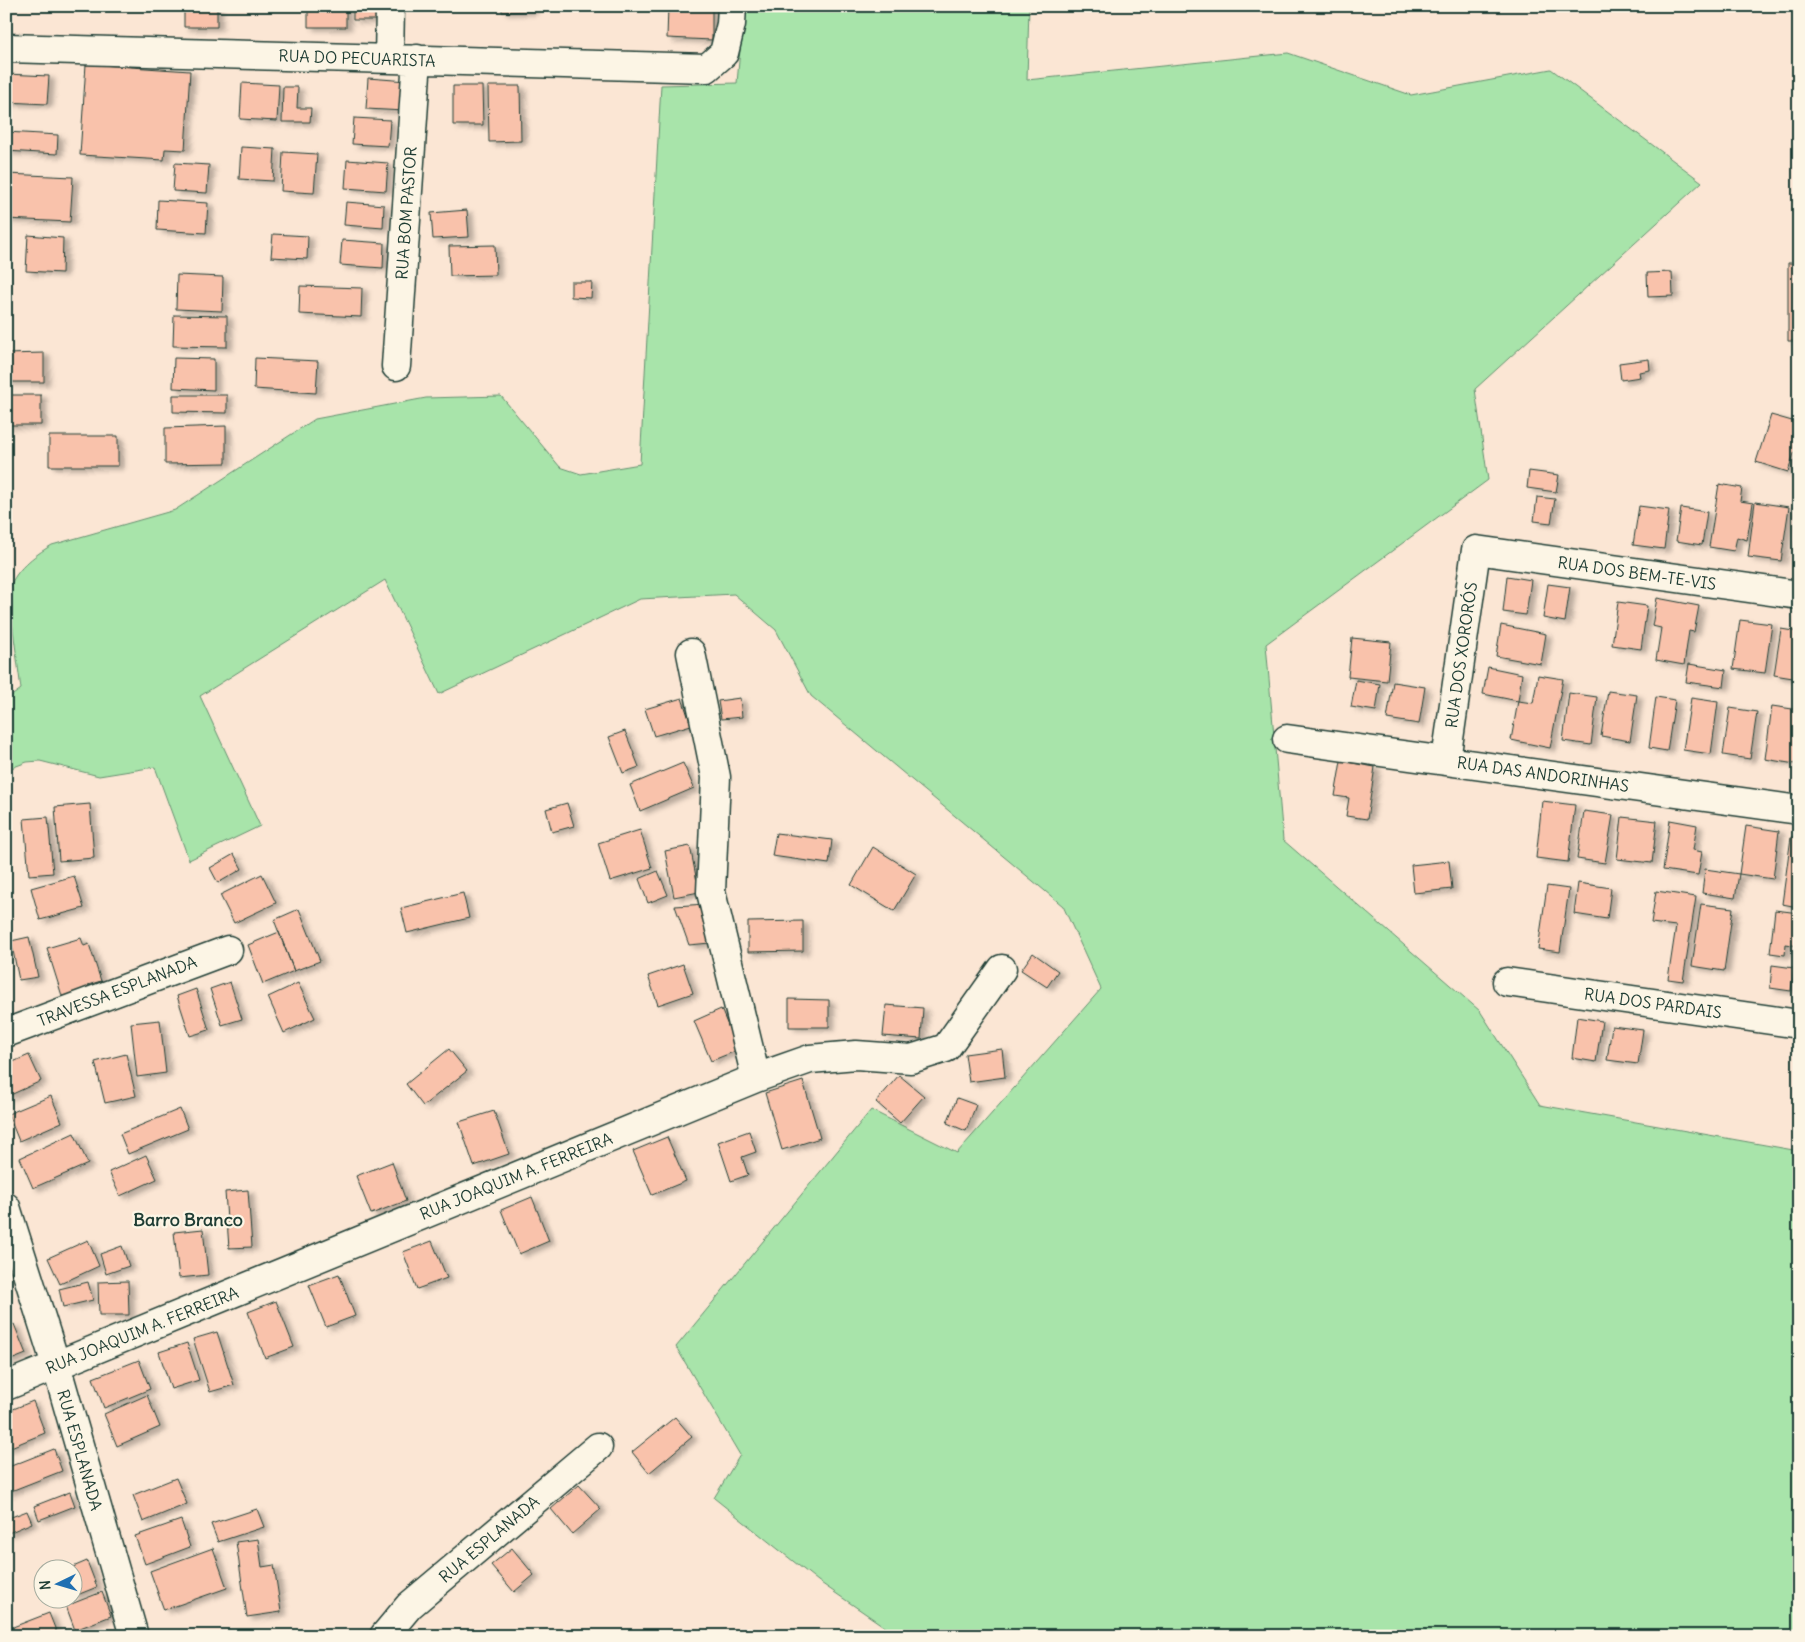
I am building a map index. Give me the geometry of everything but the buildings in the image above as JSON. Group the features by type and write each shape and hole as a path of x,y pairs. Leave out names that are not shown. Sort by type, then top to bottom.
{"street":[{"path":"389,59 390,6"},
{"name":"RUA DO PECUARISTA","path":"6,48 707,68 724,53 731,24 732,6"},
{"name":"RUA BOM PASTOR","path":"396,366 417,60"},
{"name":"RUA DOS BEM-TE-VIS","path":"1476,550 1799,595"},
{"name":"RUA DOS XORORÓS","path":"1446,760 1476,550"},
{"path":"691,653 716,776 711,892 756,1078"},
{"name":"RUA DAS ANDORINHAS","path":"1287,739 1799,810"},
{"name":"TRAVESSA ESPLANADA","path":"6,1033 228,950"},
{"name":"RUA JOAQUIM A. FERREIRA","path":"6,1386 756,1078 810,1059 856,1055 911,1059 946,1048 1002,970"},
{"name":"RUA DOS PARDAIS","path":"1507,982 1799,1024"},
{"name":"RUA ESPLANADA","path":"6,1207 56,1365 134,1636"},
{"name":"RUA ESPLANADA","path":"384,1636 409,1606 598,1447"}],"green space":[{"path":"744,6 1029,6 1027,80 1288,53 1411,95 1551,69 1702,182 1475,389 1488,480 1266,644 1283,840 1480,1011 1540,1105 1799,1151 1799,1636 898,1636 818,1581 714,1498 740,1455 676,1347 871,1110 957,1153 1101,989 1063,906 811,696 776,630 734,594 640,599 439,694 385,580 200,696 260,826 189,860 155,767 99,776 40,761 27,762 6,770 6,700 21,689 8,592 15,577 25,565 52,545 175,510 315,419 426,398 501,396 560,467 581,474 640,464 661,85 737,83"}],"district":[{"name":"Barro Branco","path":"188,1220"}]}
